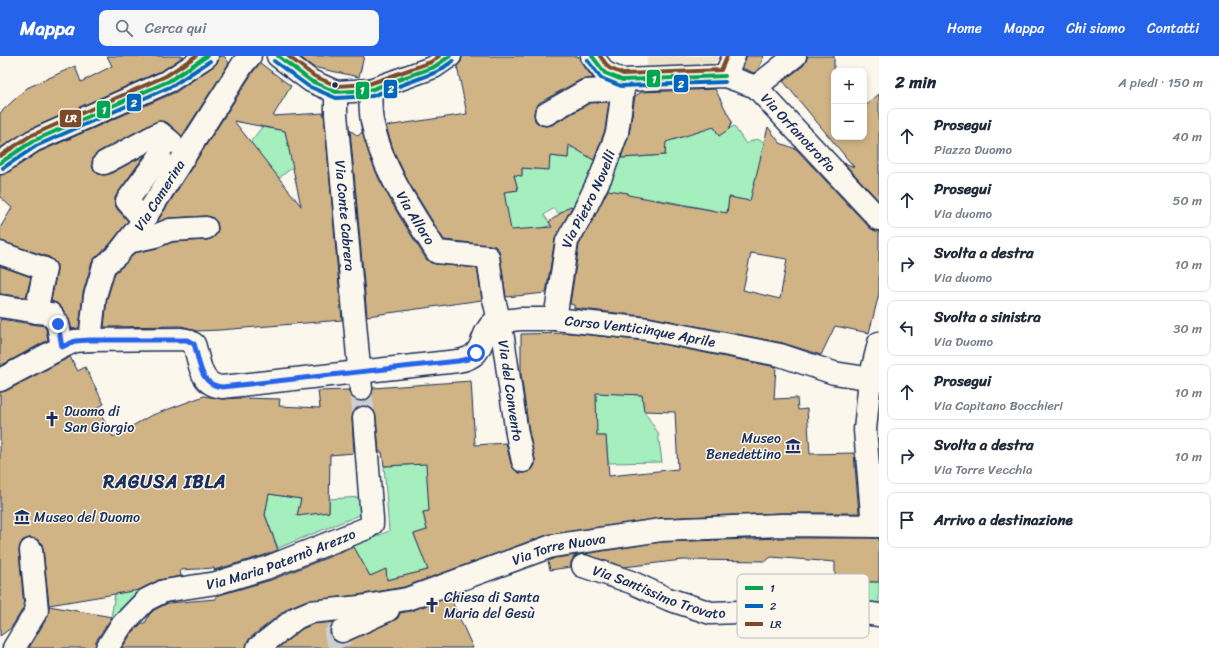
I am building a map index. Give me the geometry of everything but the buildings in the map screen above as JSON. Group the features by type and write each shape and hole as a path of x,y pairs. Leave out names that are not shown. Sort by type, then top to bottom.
{"street":[{"path":"0,163 33,141 168,82 207,56"},
{"name":"Via Camerina","path":"90,340 95,296 104,266 118,254 144,221 216,106 243,64 250,56"},
{"path":"256,56 302,82 336,92 370,90 434,67 449,57"},
{"path":"278,56 302,82"},
{"name":"Via Orfanotrofio","path":"592,56 605,74 623,84 725,76 756,87 879,219"},
{"path":"725,76 734,56"},
{"path":"756,87 795,56"},
{"path":"546,114 586,91 623,84"},
{"name":"Via Pietro Novelli","path":"555,319 567,241 602,174 617,133 623,84"},
{"name":"Via Alloro","path":"370,90 372,119 378,143 393,180 437,252 488,257 494,299 499,320"},
{"name":"Via Conte Cabrera","path":"336,92 336,114 361,380"},
{"path":"194,108 216,106"},
{"path":"104,163 160,133 166,149 127,201 144,221"},
{"path":"128,242 155,236 170,230 206,228"},
{"path":"0,253 45,269 36,312"},
{"path":"0,306 52,314 58,324 62,347"},
{"name":"Corso Venticinque Aprile","path":"499,320 555,319 648,329 780,355 834,373 875,379"},
{"path":"0,380 75,341 187,340 194,344 206,380 216,386 222,387 361,380 468,359 479,350 490,325 499,320"},
{"name":"Via del Convento","path":"499,320 517,434 523,462"},
{"path":"876,526 865,430 875,379 879,342"},
{"name":"Via Maria Paternò Arezzo","path":"107,648 121,626 146,600 164,591 216,583 266,568 367,528 372,524 364,418"},
{"name":"Via Torre Nuova","path":"258,648 296,618 310,612 360,607 408,599 450,582 552,546 661,530 782,525 876,526"},
{"path":"14,648 37,610 31,550"},
{"name":"Via Santissimo Trovato","path":"583,566 630,582 668,599 711,613 737,612"},
{"path":"342,631 397,607 408,599"},
{"name":"Via Santissimo Trovato","path":"869,614 879,615"}],"shaded area":[{"path":"647,56 721,56 720,59 703,68 647,66"}],"green space":[{"path":"667,120 714,127 719,135 734,126 746,144 756,139 765,142 761,204 729,197 725,231 712,210 656,199 652,218 625,215 628,193 602,190 611,159 665,155"},
{"path":"262,127 285,131 293,167 279,178 245,149"},
{"path":"587,147 584,154 599,164 578,212 570,206 559,214 554,208 544,215 551,225 542,228 510,252 504,192 518,190 514,175 522,175 522,168 548,170 550,156 568,158 568,148"},
{"path":"586,392 642,395 644,411 658,433 662,462 608,463 606,436 597,436 595,411"},
{"path":"420,421 442,509 423,512 427,530 414,534 422,554 437,565 424,571 387,580 386,570 370,576 353,546 389,531 384,466 409,465"},
{"path":"269,494 301,499 297,515 329,512 329,499 361,497 362,514 278,548 265,514"},
{"path":"145,576 157,582 122,619 111,617 115,594"},
{"path":"869,582 879,582 879,609 869,608"}],"tunnel":[{"path":"361,389 364,418"},
{"path":"341,648 335,634 342,631"}],"transit line":[{"name":"LR","path":"0,156 30,136 166,76 196,56"},
{"name":"1","path":"0,163 33,141 169,81 207,56"},
{"name":"1","path":"278,56 311,81 336,92 370,90 434,67 450,56"},
{"name":"LR","path":"288,56 314,76 337,86 369,84 431,62 439,56"},
{"name":"1","path":"592,56 605,73 622,80 725,76"},
{"name":"LR","path":"600,56 609,68 623,74 721,70 727,56"},
{"name":"2","path":"587,60 601,78 621,86 725,82"},
{"name":"2","path":"3,168 36,146 172,86 210,61"},
{"name":"2","path":"274,61 308,86 336,98 372,96 437,72 453,61"}],"place":[{"name":"Duomo di San Giorgio","path":"52,419"},
{"name":"Museo Benedettino","path":"793,446"},
{"name":"Museo del Duomo","path":"22,517"},
{"name":"Chiesa di Santa Maria del Gesù","path":"432,605"}],"district":[{"name":"RAGUSA IBLA","path":"165,482"}],"route":[{"path":"58,324 62,347 75,341 90,340 192,341 206,380 211,384 222,387 458,361 468,359 476,353"}]}
